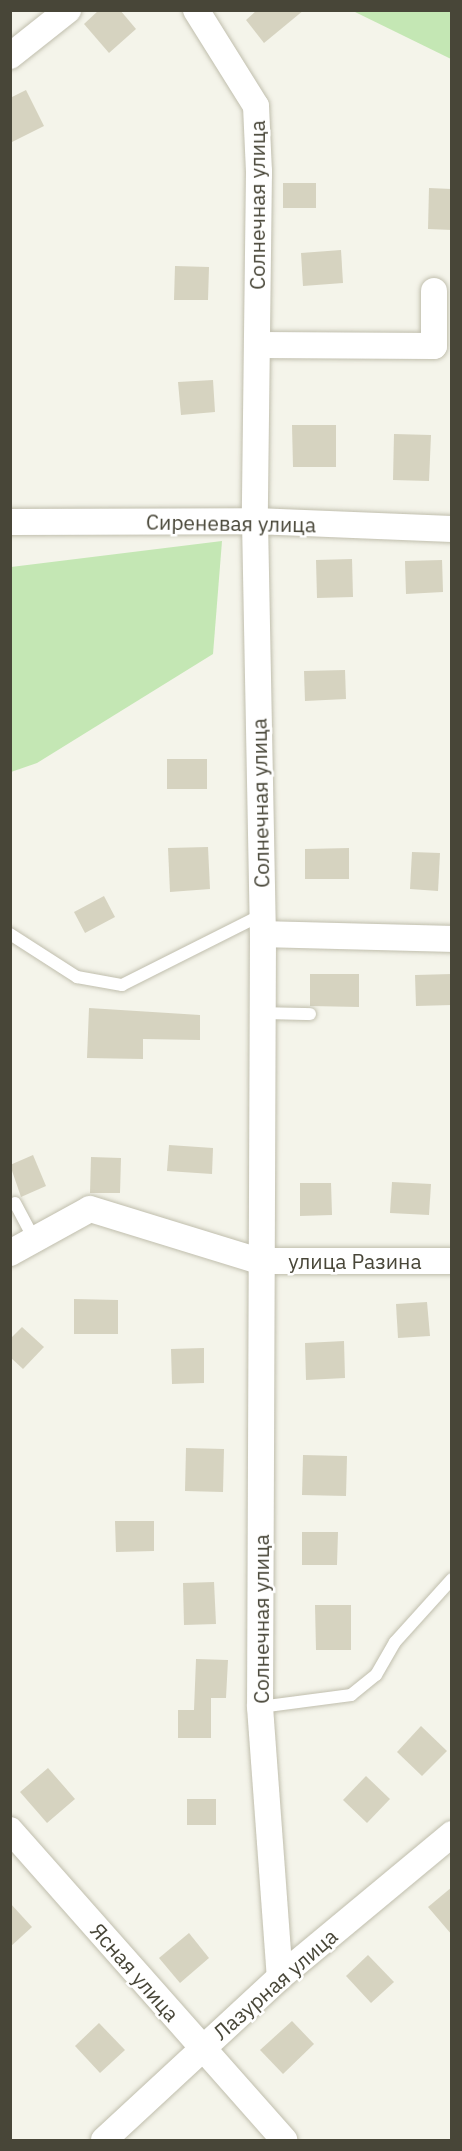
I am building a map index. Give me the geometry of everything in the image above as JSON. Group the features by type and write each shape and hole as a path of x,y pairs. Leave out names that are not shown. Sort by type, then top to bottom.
{"street":[{"path":"10,56 69,10"},
{"name":"Солнечная улица","path":"196,10 256,106 255,521 263,924 259,1261 261,1707 280,1977"},
{"path":"257,345 434,346 434,291"},
{"name":"Сиреневая улица","path":"10,522 255,521 452,529"},
{"path":"263,924 452,939"},
{"path":"10,1253 90,1209 259,1261"},
{"name":"улица Разина","path":"259,1261 452,1261"},
{"name":"Ясная улица","path":"10,1830 201,2049 284,2140"},
{"name":"Лазурная улица","path":"104,2140 280,1977 452,1834"}],"lane":[{"path":"10,934 77,977 122,985 263,924"},
{"path":"262,1012 310,1014"},
{"path":"15,1203 34,1238"},
{"path":"261,1707 351,1695 376,1675 395,1642 452,1579"}],"green space":[{"path":"353,11 451,11 451,59"},
{"path":"222,541 213,654 37,763 11,772 11,567"}],"building":[{"path":"99,10 120,10 136,29 109,53 84,24"},
{"path":"257,10 304,10 264,43 246,20"},
{"path":"26,90 44,126 10,143 10,98"},
{"path":"283,183 316,183 316,208 283,208"},
{"path":"429,188 452,189 452,230 428,229"},
{"path":"341,250 343,283 303,286 301,253"},
{"path":"175,266 209,267 208,300 174,300"},
{"path":"213,380 215,412 181,415 178,382"},
{"path":"292,425 336,425 336,467 293,467"},
{"path":"394,434 431,435 429,481 393,480"},
{"path":"352,559 353,597 317,598 316,560"},
{"path":"442,560 443,592 406,594 405,561"},
{"path":"345,670 346,699 305,701 304,671"},
{"path":"167,759 207,759 207,789 167,789"},
{"path":"208,847 210,889 170,892 168,848"},
{"path":"349,848 349,879 305,879 305,849"},
{"path":"412,852 440,853 438,891 410,889"},
{"path":"104,896 115,917 85,933 74,912"},
{"path":"310,974 359,974 359,1007 310,1006"},
{"path":"452,974 452,1005 416,1006 415,975"},
{"path":"89,1008 200,1015 200,1040 143,1039 143,1059 87,1058"},
{"path":"169,1145 213,1148 212,1174 167,1171"},
{"path":"33,1155 46,1186 21,1197 10,1165"},
{"path":"91,1157 121,1158 120,1193 90,1193"},
{"path":"392,1182 431,1184 429,1215 390,1213"},
{"path":"300,1183 331,1183 332,1215 300,1216"},
{"path":"74,1299 118,1300 118,1334 74,1334"},
{"path":"427,1302 430,1336 398,1338 396,1304"},
{"path":"22,1327 44,1347 23,1369 10,1357 10,1339"},
{"path":"344,1341 345,1378 306,1380 305,1343"},
{"path":"204,1348 204,1383 172,1384 171,1349"},
{"path":"186,1448 224,1449 223,1492 185,1491"},
{"path":"303,1455 347,1456 346,1496 302,1495"},
{"path":"115,1521 154,1521 154,1551 116,1552"},
{"path":"302,1532 338,1532 337,1565 302,1565"},
{"path":"214,1582 216,1624 184,1625 183,1583"},
{"path":"315,1605 351,1605 351,1650 316,1650"},
{"path":"196,1659 228,1660 226,1698 211,1698 211,1738 178,1738 178,1710 194,1710"},
{"path":"421,1726 447,1751 422,1776 397,1752"},
{"path":"48,1768 75,1799 47,1823 20,1792"},
{"path":"366,1776 390,1799 367,1823 343,1800"},
{"path":"187,1799 216,1799 216,1825 187,1825"},
{"path":"452,1887 452,1935 428,1907"},
{"path":"10,1903 32,1927 10,1947"},
{"path":"189,1933 209,1958 180,1983 159,1958"},
{"path":"368,1955 394,1982 371,2003 346,1976"},
{"path":"292,2021 314,2044 283,2074 260,2050"},
{"path":"99,2023 125,2050 100,2073 75,2046"}]}
